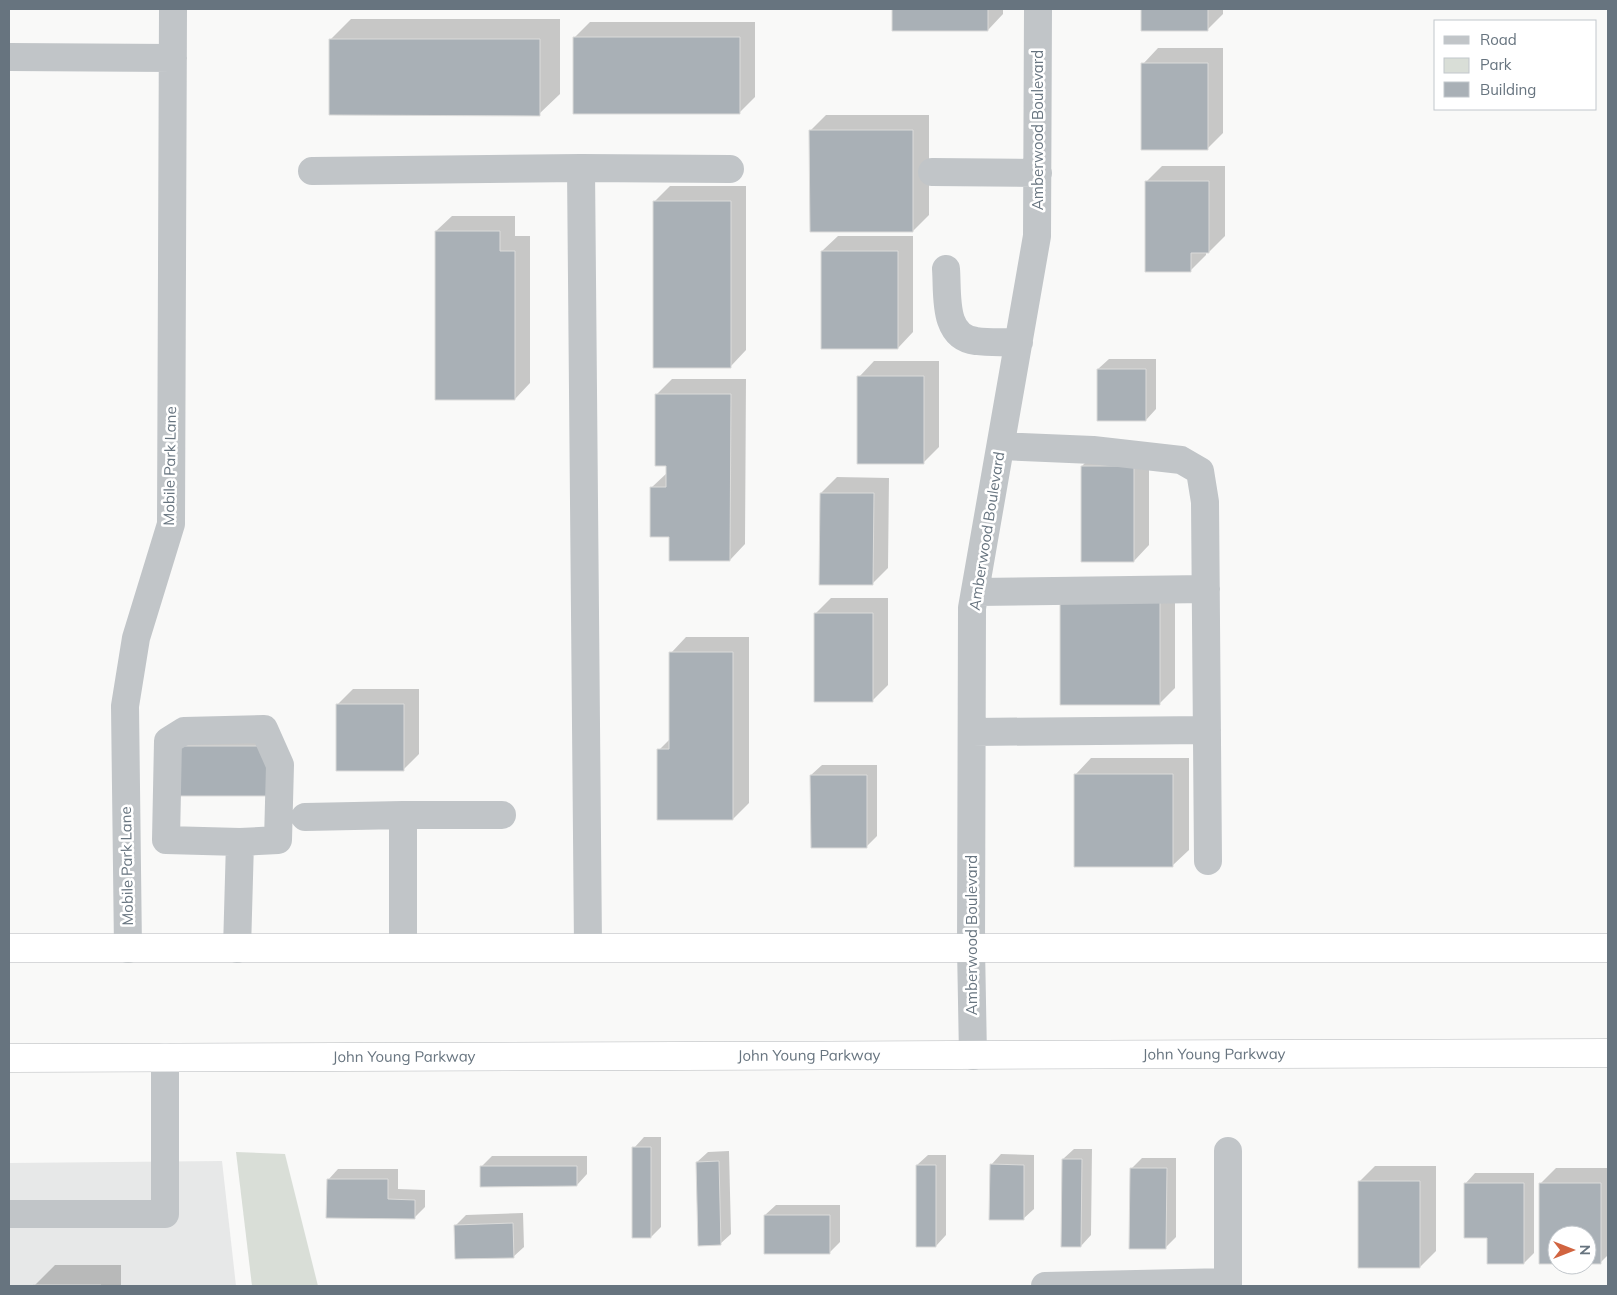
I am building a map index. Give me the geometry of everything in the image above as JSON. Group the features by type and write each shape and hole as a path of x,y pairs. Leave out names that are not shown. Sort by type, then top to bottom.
{"highway":[{"path":"9,948 1608,948"},
{"name":"John Young Parkway","path":"9,1058 1608,1053"}],"street":[{"name":"Mobile Park Lane","path":"128,949 125,706 136,638 171,524 173,9"},
{"name":"Amberwood Boulevard","path":"973,1056 971,947 972,608 1037,236 1038,9"},
{"path":"9,57 173,58"},
{"path":"581,168 588,947"},
{"path":"312,171 581,168 730,169"},
{"path":"932,172 1038,173"},
{"path":"946,269 949,313 954,329 962,336 974,341 1019,342"},
{"path":"1001,446 1093,450 1181,460 1200,471 1205,502 1208,861"},
{"path":"976,592 1206,589"},
{"path":"264,729 280,765 278,840 240,842 166,840 168,741 184,731 264,729"},
{"path":"972,732 1207,730"},
{"path":"403,815 403,948"},
{"path":"305,817 502,815"},
{"path":"237,949 240,842"},
{"path":"9,1214 165,1214 165,1057"},
{"path":"1045,1286 1228,1284 1228,1151"}],"shaded area":[{"path":"222,1161 236,1286 9,1286 9,1163"}],"green space":[{"path":"236,1152 285,1154 318,1286 252,1286"}],"building":[{"path":"892,9 988,9 988,31 892,31"},
{"path":"1141,9 1208,9 1208,31 1141,31"},
{"path":"573,37 740,37 740,114 573,114"},
{"path":"329,39 540,39 540,116 329,115"},
{"path":"1141,63 1208,63 1208,150 1141,150"},
{"path":"809,130 913,130 913,232 810,232"},
{"path":"1145,181 1209,181 1209,253 1191,253 1191,272 1145,272"},
{"path":"653,201 731,201 731,368 653,368"},
{"path":"435,231 500,231 500,251 515,251 515,400 435,400"},
{"path":"821,251 898,251 898,349 821,349"},
{"path":"1097,369 1146,369 1146,421 1097,421"},
{"path":"857,376 924,376 924,464 857,464"},
{"path":"655,394 731,394 730,561 669,561 669,537 650,537 650,487 666,487 666,466 655,466"},
{"path":"1081,466 1134,466 1134,562 1081,562"},
{"path":"820,493 874,493 873,585 819,585"},
{"path":"1060,600 1160,600 1160,705 1060,705"},
{"path":"814,613 873,613 873,702 814,702"},
{"path":"669,652 733,652 733,820 657,820 657,749 669,749"},
{"path":"336,704 404,704 404,771 336,771"},
{"path":"179,746 268,746 268,796 179,796"},
{"path":"1074,774 1173,774 1173,867 1074,867"},
{"path":"810,775 867,775 867,848 811,848"},
{"path":"632,1147 651,1147 651,1238 632,1238"},
{"path":"1062,1159 1082,1159 1081,1247 1061,1247"},
{"path":"719,1161 721,1245 698,1246 696,1162"},
{"path":"990,1164 1024,1165 1024,1220 989,1220"},
{"path":"916,1165 936,1165 936,1247 916,1247"},
{"path":"480,1166 577,1166 577,1186 480,1187"},
{"path":"1130,1168 1167,1168 1166,1249 1129,1249"},
{"path":"327,1179 388,1179 388,1199 415,1200 415,1219 326,1218"},
{"path":"1358,1181 1420,1181 1420,1268 1358,1268"},
{"path":"1464,1183 1524,1183 1524,1264 1487,1264 1487,1238 1464,1238"},
{"path":"1539,1183 1601,1183 1601,1264 1597,1264 1597,1225 1547,1225 1547,1264 1539,1264"},
{"path":"764,1215 830,1215 830,1254 764,1254"},
{"path":"513,1223 514,1258 455,1259 454,1225"},
{"path":"101,1285 101,1286 33,1286"}]}
